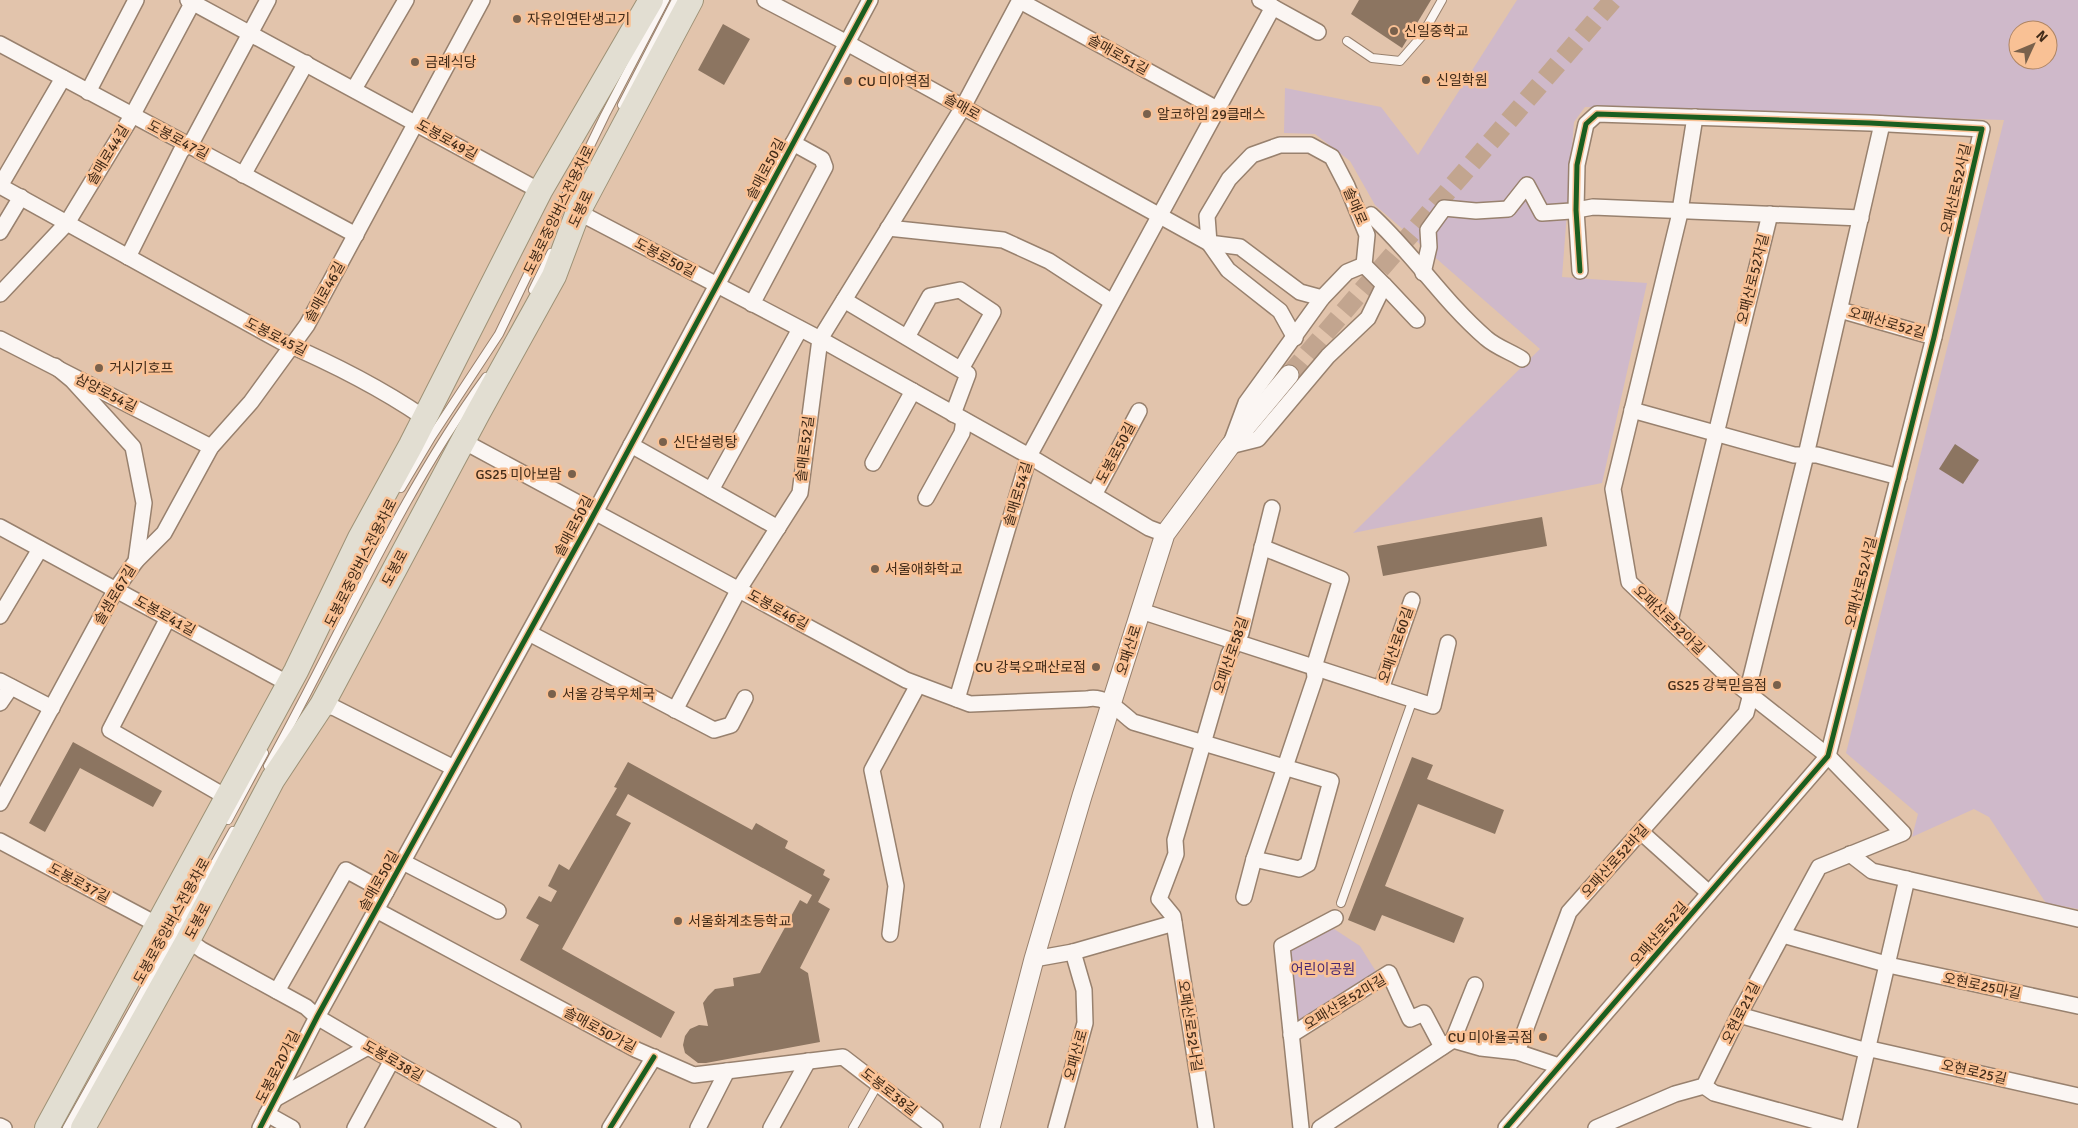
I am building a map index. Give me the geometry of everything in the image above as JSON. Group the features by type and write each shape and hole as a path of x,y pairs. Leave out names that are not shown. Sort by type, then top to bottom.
{"main road":[{"path":"47,1128 95,1037 162,930 228,798 293,685 360,538 411,445 423,417 445,379 540,191 650,0"},
{"name":"도봉로","path":"83,1128 188,940 273,779 322,705 463,441 554,276 570,220 691,0"}],"street":[{"path":"88,92 136,0"},
{"path":"128,257 181,151 193,140 268,0"},
{"path":"354,89 406,0"},
{"name":"솔매로46길","path":"136,561 164,533 212,447 251,402 307,325 481,0"},
{"name":"솔매로","path":"765,0 847,43 1209,243 1240,247 1300,292 1322,298"},
{"name":"솔매로50길","path":"317,1017 596,511 870,0"},
{"name":"솔매로51길","path":"963,107 1020,0 1217,109"},
{"name":"도봉로49길","path":"191,1 540,191"},
{"name":"솔매로44길","path":"0,294 67,223 132,116 191,1"},
{"path":"1159,216 1217,109 1266,3 1318,32"},
{"name":"도봉로47길","path":"0,44 356,235"},
{"path":"242,175 306,63"},
{"path":"0,186 63,78"},
{"name":"솔매로52길","path":"675,710 739,589 800,493 820,340 963,107"},
{"name":"오패산로52사길","path":"1580,271 1576,210 1577,165 1586,124 1598,114 1882,124 1982,130 1934,337 1828,756"},
{"name":"오패산로52아길","path":"1695,117 1680,210 1613,489 1629,582 1734,682 1752,694"},
{"path":"1828,756 1752,694 1750,681 1806,455 1882,124"},
{"name":"솔매로50길","path":"752,304 825,167 822,159 793,143"},
{"name":"솔매로","path":"1295,338 1280,311 1228,270 1209,243 1207,216 1229,178 1252,155 1280,145 1310,145 1332,157 1347,186 1367,234 1364,265"},
{"path":"1423,273 1429,247 1428,230 1444,208 1476,211 1508,209 1527,185 1542,212 1592,207 1861,218"},
{"name":"도봉로45길","path":"0,186 292,346 404,404 423,417"},
{"path":"0,232 20,197"},
{"name":"오패산로52자길","path":"1670,621 1714,432 1770,214"},
{"path":"1362,220 1371,215 1388,231 1423,273 1487,339 1522,359"},
{"name":"솔매로54길","path":"957,699 1029,456 1159,216"},
{"name":"도봉로50길","path":"570,220 716,285 800,329 1029,456 1149,528 1165,534"},
{"path":"888,228 1003,240 1049,261 1112,302"},
{"path":"1230,446 1246,403 1295,338 1322,298 1347,272 1364,265 1417,320"},
{"path":"1230,446 1258,439 1328,356 1368,318 1384,285"},
{"path":"907,337 930,296 960,290 993,312 961,369"},
{"path":"844,300 968,374 958,417 962,433 926,498"},
{"name":"오패산로52길","path":"1840,310 1934,337"},
{"path":"711,490 800,329"},
{"name":"삼양로54길","path":"0,339 212,447"},
{"name":"솔샘로67길","path":"0,803 116,589 136,561 144,503 133,447 72,380 55,366"},
{"name":"오패산로","path":"990,1128 1034,959 1165,534 1230,446 1288,375"},
{"path":"873,463 913,391"},
{"path":"1632,410 1794,455 1817,455 1899,477"},
{"name":"도봉로50길","path":"1094,495 1139,411"},
{"name":"도봉로46길","path":"463,441 918,685 970,704 1098,697 1112,704"},
{"path":"631,445 778,528"},
{"name":"오패산로58길","path":"1174,924 1173,916 1160,899 1176,854 1175,840 1229,654 1241,633 1272,508"},
{"name":"도봉로41길","path":"0,527 293,685"},
{"path":"1244,897 1254,859 1315,678 1314,667 1342,579 1262,548"},
{"path":"0,616 40,549"},
{"name":"오패산로60길","path":"1381,689 1412,600"},
{"name":"오패산로60길","path":"1141,611 1433,706 1448,643"},
{"path":"168,618 110,730 228,798"},
{"path":"529,632 714,730 731,725 746,698"},
{"path":"0,703 6,684 52,708"},
{"path":"890,934 896,886 872,770 918,685"},
{"name":"오패산로52바길","path":"1516,1052 1569,912 1746,713 1752,694"},
{"path":"1112,704 1133,722 1330,781 1308,864 1299,869 1254,859"},
{"path":"322,705 335,708 454,768"},
{"name":"오패산로52길","path":"1506,1128 1828,756"},
{"name":"오현로21길","path":"1704,1086 1739,1015 1819,867 1903,833 1828,756"},
{"path":"1641,832 1709,893"},
{"name":"도봉로37길","path":"0,841 162,930"},
{"path":"1850,854 1872,871 2078,919"},
{"name":"솔매로50길","path":"403,862 498,911"},
{"path":"277,991 346,870 386,892"},
{"path":"1849,1128 1869,1049 1886,965 1907,879"},
{"name":"솔매로50가길","path":"376,910 654,1057 694,1075 843,1057"},
{"name":"오패산로52마길","path":"1301,1128 1282,946 1335,918"},
{"path":"1034,959 1073,952 1174,924"},
{"name":"오패산로52나길","path":"1174,924 1206,1128"},
{"name":"오현로25마길","path":"1782,935 1886,965 2078,1006"},
{"name":"도봉로38길","path":"188,940 306,1007 317,1017 368,1047 513,1128"},
{"name":"오패산로","path":"1056,1128 1085,1023 1084,990 1073,952"},
{"name":"오패산로52마길","path":"1291,1035 1389,973 1410,1019 1424,1013 1447,1043"},
{"path":"1320,1128 1447,1043 1475,985"},
{"name":"오현로25길","path":"1739,1015 1860,1049 1869,1049 2078,1096"},
{"name":"도봉로20가길","path":"260,1128 317,1017"},
{"path":"1447,1043 1516,1052 1559,1066"},
{"path":"275,1099 368,1047"},
{"path":"610,1128 654,1057"},
{"name":"도봉로38길","path":"843,1057 935,1128"},
{"path":"355,1128 392,1060"},
{"path":"770,1128 808,1061"},
{"path":"698,1128 727,1071"},
{"path":"1596,1128 1675,1094 1704,1086 1714,1093 1841,1128"},
{"path":"267,1114 292,1128"},
{"path":"0,1126 4,1128"}],"lane":[{"name":"도봉로중앙버스전용차로","path":"398,492 432,436 499,334 605,115 665,0"},
{"path":"617,114 676,0"},
{"path":"1347,41 1372,58 1400,61 1421,36 1442,0"},
{"path":"570,220 587,175"},
{"path":"529,299 554,246"},
{"path":"264,774 376,555 440,446 492,366"},
{"name":"도봉로중앙버스전용차로","path":"355,576 384,517"},
{"path":"293,685 315,652"},
{"path":"1341,903 1413,699"},
{"path":"222,831 267,748"},
{"path":"67,1128 238,821"},
{"name":"도봉로중앙버스전용차로","path":"60,1128 162,930"},
{"path":"853,1128 878,1084"}],"green space":[{"path":"1517,0 2078,0 2078,909 2046,903 1989,817 1974,809 1912,837 1918,814 1846,753 2004,120 1585,107 1574,122 1562,277 1647,283 1602,483 1353,533 1540,349 1375,205 1350,161 1315,134 1284,133 1285,88 1381,107 1418,155"},
{"name":"어린이공원","path":"1325,923 1360,946 1380,978 1291,1035 1282,947"}],"building":[{"name":"신일중학교","path":"1359,0 1431,0 1402,48 1351,14"},
{"path":"723,24 750,39 724,85 698,70"},
{"path":"1955,444 1979,460 1963,484 1939,469"},
{"path":"1542,517 1547,546 1383,576 1377,546"},
{"path":"73,742 162,791 153,807 80,768 45,832 29,823"},
{"path":"1412,757 1433,765 1427,779 1504,810 1495,834 1418,804 1385,886 1464,918 1454,943 1382,915 1375,931 1348,920"},
{"path":"628,762 752,830 756,823 788,841 785,848 825,870 823,875 830,879 818,902 830,909 800,968 808,973 820,1042 706,1063 698,1063 685,1053 683,1045 685,1036 690,1029 699,1025 708,1026 703,1003 708,996 715,989 734,986 733,978 760,973 800,900 807,904 812,895 628,794 616,815 631,823 562,949 675,1012 661,1038 520,960 539,925 526,918 539,896 551,902 557,891 548,886 559,864 569,870 617,788 614,787"}],"tunnel":[{"path":"1289,375 1613,0"}],"cycle path":[{"path":"260,1128 317,1017 586,529 870,0"},
{"path":"1506,1128 1828,756 1934,337 1982,129 1870,123 1597,114 1586,124 1577,165 1576,210 1580,271"},
{"path":"610,1128 654,1057"}],"place":[{"name":"자유인연탄생고기","path":"517,19"},
{"name":"신일중학교","path":"1394,31"},
{"name":"금례식당","path":"415,62"},
{"name":"신일학원","path":"1426,80"},
{"name":"CU 미아역점","path":"848,81"},
{"name":"알코하임 29클래스","path":"1147,114"},
{"name":"거시기호프","path":"99,368"},
{"name":"신단설렁탕","path":"663,442"},
{"name":"GS25 미아보람","path":"572,474"},
{"name":"서울애화학교","path":"875,569"},
{"name":"CU 강북오패산로점","path":"1096,667"},
{"name":"GS25 강북믿음점","path":"1777,685"},
{"name":"서울 강북우체국","path":"552,694"},
{"name":"서울화계초등학교","path":"678,921"},
{"name":"CU 미아율곡점","path":"1543,1037"}]}
